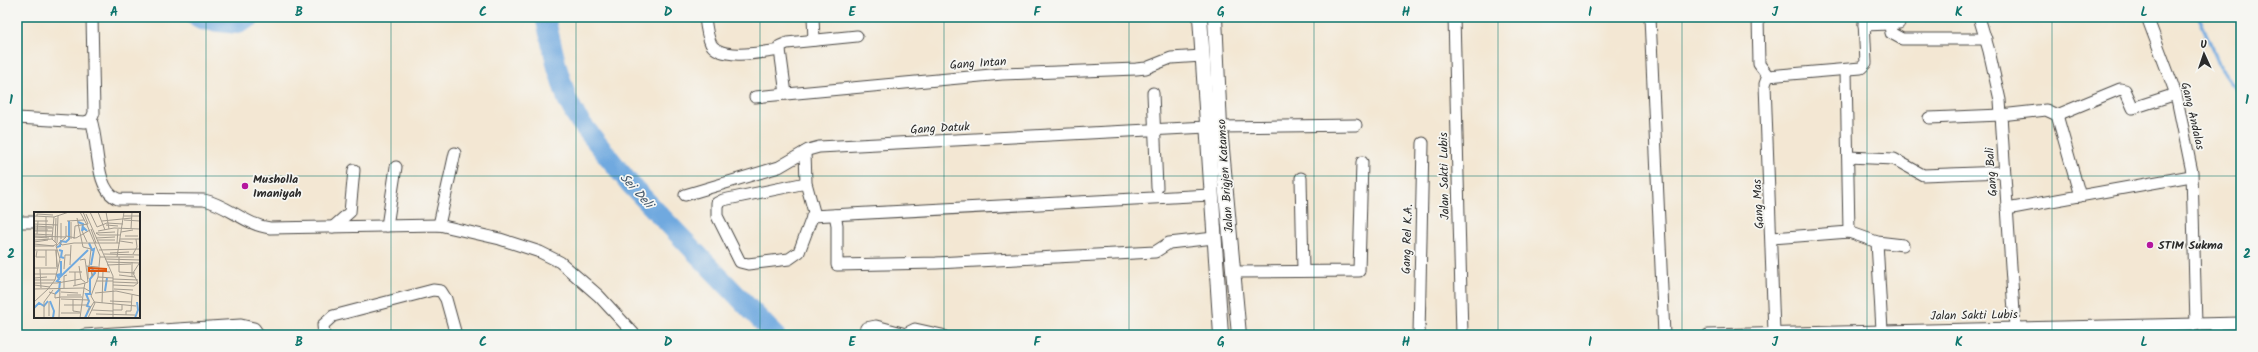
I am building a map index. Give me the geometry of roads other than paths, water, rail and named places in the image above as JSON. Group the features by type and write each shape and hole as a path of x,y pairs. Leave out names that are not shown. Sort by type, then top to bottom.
{"main road":[{"name":"Jalan Brigjen Katamso","path":"1200,17 1202,56 1214,127 1233,272 1239,335"},
{"name":"Jalan Brigjen Katamso","path":"1215,17 1214,127 1210,195 1221,335"}],"street":[{"path":"92,17 94,113 91,120 95,130 103,182 106,191 112,196 118,199 204,200 216,203 258,227 439,225 500,239 540,252 560,262 599,296 635,335"},
{"path":"705,17 710,40 715,49 736,54 780,50"},
{"path":"813,17 814,40"},
{"name":"Jalan Sakti Lubis","path":"1454,17 1462,335"},
{"path":"1650,17 1664,335"},
{"path":"1758,17 1759,64 1768,76 1861,68 1866,63 1864,23 1899,23 1899,17"},
{"name":"Gang Bali","path":"1979,17 1995,74 2001,115 2003,172 2015,327"},
{"name":"Gang Andalas","path":"2147,17 2176,94 2184,126 2192,172 2191,176 2194,201 2196,325"},
{"path":"1890,24 1891,33 1902,39 1986,39"},
{"path":"786,94 780,50 780,46 782,44 858,36"},
{"name":"Gang Intan","path":"755,97 1002,74 1136,70 1146,68 1171,58 1202,56"},
{"path":"1846,70 1849,232"},
{"name":"Gang Mas","path":"1768,76 1765,84 1772,238 1774,332"},
{"path":"1929,118 2001,115 2046,110 2057,115 2120,89 2125,90 2133,108 2176,94"},
{"path":"1153,93 1157,188"},
{"path":"2057,115 2080,196"},
{"path":"17,118 85,122 91,120"},
{"name":"Gang Datuk","path":"684,195 779,167 805,152 819,147 1154,129 1356,125"},
{"name":"Gang Rel K.A.","path":"1419,335 1423,143"},
{"path":"805,152 806,183 814,212 800,252 794,257 748,264 740,262 737,259 717,216 716,206 723,200 806,183"},
{"path":"439,225 455,153"},
{"path":"1848,157 1894,159 1923,175 2003,172"},
{"path":"1233,272 1357,272 1360,269 1362,162"},
{"path":"387,226 396,167"},
{"path":"333,227 350,212 354,170"},
{"path":"2007,209 2191,176"},
{"path":"1301,178 1303,271"},
{"path":"812,216 1210,195"},
{"path":"835,215 837,226 836,265 936,263 1155,252 1169,243 1214,238"},
{"path":"17,222 34,222"},
{"path":"1772,238 1849,232 1877,242 1903,245"},
{"path":"1877,242 1882,330"},
{"path":"324,335 323,325 333,316 433,290 441,291 446,299 456,335"},
{"name":"Jalan Sakti Lubis","path":"1708,335 1774,332 1856,333 1882,330 2015,327 2074,331 2196,325 2216,329 2241,323"},
{"path":"84,335 241,325 254,328 259,335"},
{"path":"863,335 866,328 876,326 902,334 918,329 942,335"}],"waterway":[{"name":"Sei Deli","path":"197,17 201,20 238,24 251,17"},
{"name":"Sei Deli","path":"545,17 557,67 567,99 577,118 630,184 775,335"},
{"path":"2199,17 2222,71 2238,92 2241,102"}],"place":[{"name":"Musholla Imaniyah","path":"245,186"},
{"name":"STIM Sukma","path":"2150,245"}]}
